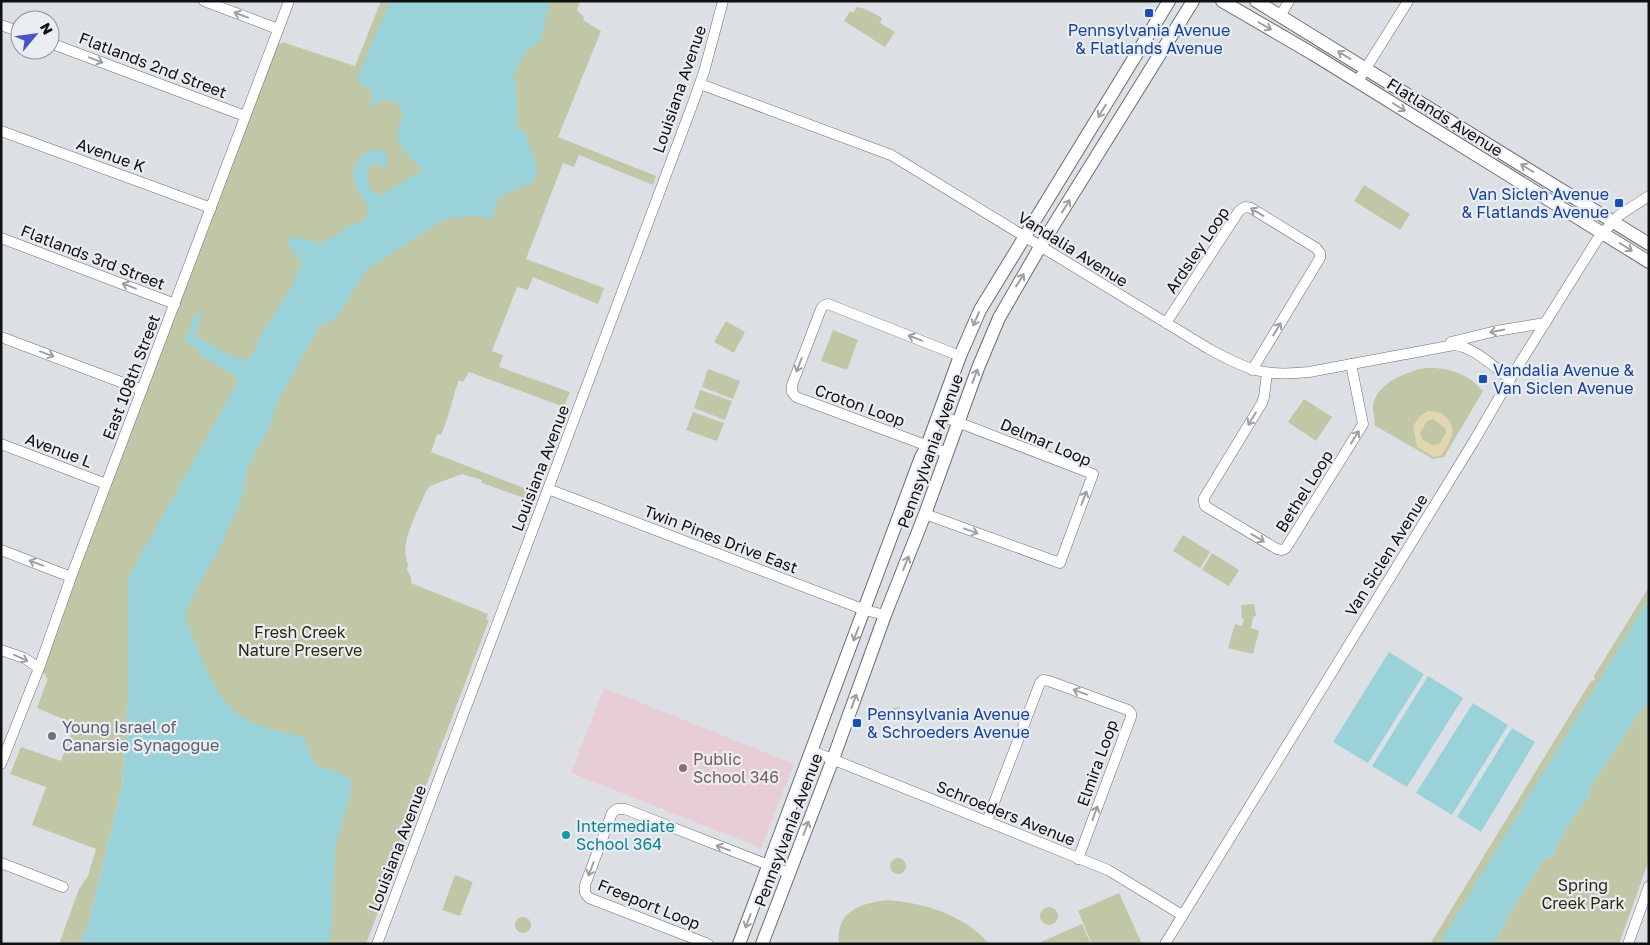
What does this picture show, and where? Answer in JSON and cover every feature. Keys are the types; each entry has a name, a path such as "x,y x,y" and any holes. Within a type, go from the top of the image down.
{"main road":[{"name":"Pennsylvania Avenue","path":"739,944 921,457 980,310 1169,1"},
{"name":"Pennsylvania Avenue","path":"762,944 958,422 999,318 1040,247 1193,1"},
{"name":"Flatlands Avenue","path":"1222,1 1358,82 1649,262"},
{"name":"Flatlands Avenue","path":"1256,1 1649,244"}],"street":[{"path":"204,1 278,29"},
{"name":"East 108th Street","path":"2,760 39,668 71,577 289,1"},
{"name":"Louisiana Avenue","path":"377,944 700,84 723,1"},
{"path":"1280,16 1290,1"},
{"path":"1358,82 1408,1"},
{"name":"Flatlands 2nd Street","path":"60,47 244,116"},
{"name":"Vandalia Avenue","path":"700,84 891,155 1209,349 1252,370 1266,374 1309,372 1441,346 1477,335 1545,323"},
{"name":"Avenue K","path":"1,131 211,208"},
{"name":"Van Siclen Avenue","path":"1164,944 1510,379 1603,233 1618,216 1649,196"},
{"name":"Ardsley Loop","path":"1166,323 1239,211 1245,207 1251,208 1316,248 1320,253 1320,258 1252,370"},
{"name":"Flatlands 3rd Street","path":"1,238 175,304"},
{"name":"Croton Loop","path":"947,453 796,397 792,392 792,385 820,309 828,304 960,356"},
{"path":"1,337 142,390"},
{"name":"Vandalia Avenue","path":"1441,346 1454,345 1465,348 1510,379"},
{"name":"Bethel Loop","path":"1266,374 1262,403 1204,498 1204,502 1206,506 1277,549 1282,550 1286,548 1363,424 1351,364"},
{"name":"Delmar Loop","path":"925,514 1060,563 1093,474 939,414"},
{"name":"Avenue L","path":"1,444 106,484"},
{"name":"Twin Pines Drive East","path":"548,489 885,616"},
{"path":"1,550 71,577"},
{"path":"1,650 24,658 39,668"},
{"name":"Elmira Loop","path":"987,822 1040,683 1043,680 1128,710 1131,713 1131,717 1078,859"},
{"name":"Schroeders Avenue","path":"812,751 1108,870 1182,915"},
{"name":"Freeport Loop","path":"708,944 589,898 584,893 585,885 612,813 617,809 625,809 789,873"},
{"path":"1,863 63,887"},
{"path":"1628,944 1649,886"}],"shaded area":[{"name":"Public School 346","path":"604,688 794,764 761,848 571,773"}],"green space":[{"path":"381,1 404,1 401,102 426,169 367,224 313,268 128,704 122,786 88,925 79,944 59,944 79,889 88,876 96,849 32,825 46,787 10,774 21,747 61,761 75,724 37,708 48,678 43,673 44,670 39,668 273,41 281,44 282,42 355,66"},
{"name":"Fresh Creek Nature Preserve","path":"537,1 580,1 577,10 584,17 583,20 601,31 558,137 656,176 653,185 579,155 574,167 563,163 526,259 604,288 598,304 533,277 528,290 517,287 492,351 503,355 499,367 570,392 564,407 469,372 463,382 459,380 444,428 441,435 437,434 431,452 529,490 532,483 535,484 520,527 515,517 517,515 521,517 526,503 520,501 521,497 482,483 482,480 462,474 430,486 426,491 410,528 405,548 407,569 411,577 411,583 488,614 486,619 489,620 366,944 318,944 245,730 210,689 183,615 242,465 318,319 363,265 511,119 509,75"},
{"path":"857,7 882,18 880,23 895,32 885,47 844,21 850,11 853,13"},
{"path":"1364,185 1410,214 1400,230 1354,201"},
{"path":"726,321 745,332 734,353 714,342"},
{"path":"833,330 858,340 847,370 821,361"},
{"path":"1425,368 1457,372 1471,380 1483,391 1444,457 1433,459 1374,425 1373,405 1380,391 1393,380 1409,372"},
{"path":"708,369 740,381 733,399 702,387"},
{"path":"700,390 732,401 725,420 694,408"},
{"path":"1304,399 1332,417 1316,441 1288,422"},
{"path":"693,412 724,423 717,441 686,430"},
{"path":"1183,535 1210,552 1200,568 1173,551"},
{"path":"1212,553 1239,570 1229,586 1202,570"},
{"path":"1649,587 1649,599 1440,944 1430,944 1591,681 1595,680 1594,676"},
{"path":"1254,604 1256,616 1253,617 1251,628 1259,631 1253,654 1228,648 1235,624 1242,626 1244,619 1242,619 1241,605"},
{"name":"Spring Creek Park","path":"1649,702 1649,860 1619,944 1494,944 1513,908 1545,858 1553,856 1555,847 1562,840 1564,831 1589,796 1588,791 1637,716"},
{"path":"898,707 904,710 908,718 906,721 901,722 889,712 891,709"},
{"path":"898,858 904,860 906,866 904,872 898,874 892,872 890,866 892,860"},
{"path":"455,875 473,882 460,916 442,910"},
{"path":"1119,893 1142,944 1092,944 1078,911"},
{"path":"888,900 916,904 943,912 968,925 989,944 839,944 841,923 852,910 869,903"},
{"path":"1049,907 1055,910 1058,916 1055,922 1049,925 1043,922 1040,916 1043,910"},
{"path":"523,917 531,925 523,933 515,925"},
{"path":"1082,924 1091,944 1042,944 1041,942"}],"sand":[{"path":"1428,411 1436,412 1443,414 1451,423 1452,436 1442,455 1434,457 1417,447 1413,426 1420,416","holes":["1433,419 1445,428 1446,433 1439,444 1432,445 1422,439 1420,433 1427,421"]}],"water":[{"path":"390,1 550,1 540,41 525,52 513,76 516,87 517,126 527,135 536,166 536,176 530,183 509,192 497,200 492,218 470,216 445,219 366,270 341,311 329,324 321,324 276,404 273,420 247,469 244,492 237,510 185,615 208,673 225,701 235,711 246,719 260,725 304,738 311,758 320,768 337,771 351,780 351,792 335,847 331,931 328,944 79,944 88,925 122,786 128,703 128,578 237,383 236,377 200,355 196,347 184,342 194,316 206,312 198,320 198,330 193,336 234,357 249,359 259,338 293,285 300,267 301,261 289,246 288,240 296,237 322,242 351,225 365,221 368,208 354,180 355,167 361,157 372,150 378,149 386,154 389,159 385,167 381,167 376,163 372,165 366,174 371,191 382,196 386,191 393,189 421,172 417,164 403,149 399,140 398,126 403,117 399,104 385,99 370,107 373,92 358,82 359,74"},
{"path":"1649,599 1649,702 1637,716 1588,791 1589,796 1564,831 1562,840 1555,847 1553,856 1545,858 1513,908 1494,944 1439,944"},
{"path":"1389,652 1424,674 1368,763 1333,742"},
{"path":"1428,676 1463,698 1407,787 1372,766"},
{"path":"1473,703 1508,725 1452,815 1416,793"},
{"path":"1512,728 1535,742 1481,832 1457,817"}],"place":[{"name":"Pennsylvania Avenue & Flatlands Avenue","path":"1149,13"},
{"name":"Van Siclen Avenue & Flatlands Avenue","path":"1619,203"},
{"name":"Vandalia Avenue & Van Siclen Avenue","path":"1483,379"},
{"name":"Pennsylvania Avenue & Schroeders Avenue","path":"857,723"},
{"name":"Young Israel of Canarsie Synagogue","path":"52,736"},
{"name":"Public School 346","path":"683,768"},
{"name":"Intermediate School 364","path":"566,835"}]}
